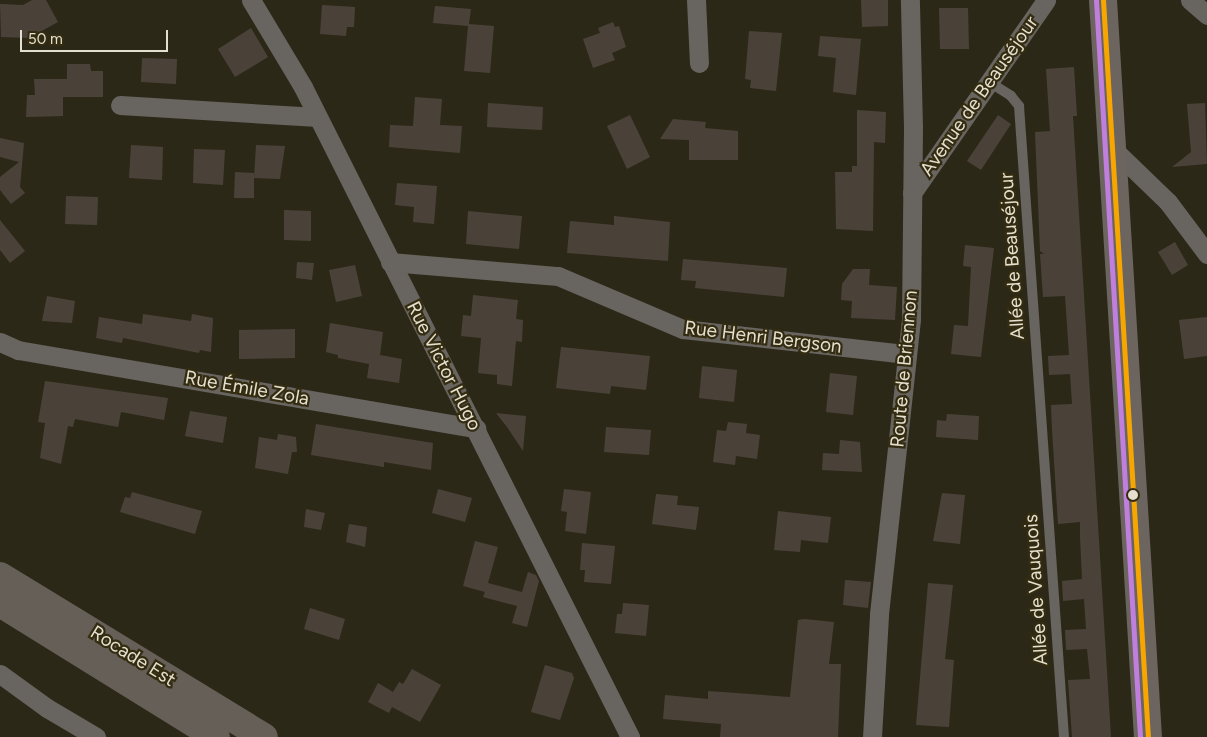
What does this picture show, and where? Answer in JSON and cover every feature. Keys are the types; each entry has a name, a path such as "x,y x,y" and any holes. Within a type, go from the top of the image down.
{"highway":[{"name":"Rocade Est","path":"0,576 264,737"},
{"name":"Rocade Est","path":"0,603 216,737"}],"main road":[{"path":"1103,0 1110,146 1148,737"}],"street":[{"name":"Rue Victor Hugo","path":"251,0 318,117 630,737"},
{"path":"696,0 699,63"},
{"name":"Route de Briennon","path":"872,737 879,614 911,319 910,0"},
{"name":"Avenue de Beauséjour","path":"912,193 1046,0"},
{"path":"1190,0 1207,15"},
{"path":"120,105 318,117"},
{"path":"1110,146 1168,202 1207,254"},
{"name":"Rue Henri Bergson","path":"390,262 558,276 683,329 907,354"},
{"name":"Rue Émile Zola","path":"0,342 18,350 476,428"},
{"path":"0,674 47,708 96,737"}],"lane":[{"name":"Allée de Beauséjour","path":"989,82 1012,96 1018,106 1043,441"},
{"name":"Allée de Vauquois","path":"1043,441 1064,737"}],"building":[{"path":"32,0 46,0 58,22 29,38 1,37 0,4 23,5"},
{"path":"861,0 888,0 888,26 862,27"},
{"path":"322,5 355,7 354,27 347,27 346,36 320,34"},
{"path":"435,6 471,9 469,24 494,26 490,73 464,71 468,26 433,23"},
{"path":"939,8 968,8 969,49 940,49"},
{"path":"613,22 615,27 619,26 626,47 612,53 615,60 593,68 583,39 600,33 598,28"},
{"path":"251,28 268,57 235,77 218,49"},
{"path":"749,31 782,33 776,91 750,88 751,80 745,79"},
{"path":"820,36 861,39 856,95 833,92 836,58 818,56"},
{"path":"142,58 177,59 176,84 141,82"},
{"path":"67,64 90,64 91,71 103,71 103,97 63,97 63,116 26,117 27,95 35,95 34,79 67,79"},
{"path":"1074,67 1077,116 1073,116 1111,737 1072,737 1068,680 1090,679 1087,649 1066,650 1065,630 1086,629 1084,599 1063,601 1062,581 1082,579 1080,522 1058,524 1051,405 1072,404 1070,374 1049,375 1048,356 1069,355 1065,296 1043,297 1040,254 1044,254 1040,251 1035,132 1050,131 1046,69"},
{"path":"415,97 442,99 440,125 462,126 460,153 389,147 390,125 413,126"},
{"path":"488,103 543,107 542,130 487,127"},
{"path":"1205,103 1207,164 1172,167 1191,152 1187,104"},
{"path":"857,110 886,112 885,143 874,142 873,231 836,229 835,172 852,172 852,166 857,166"},
{"path":"630,115 650,157 627,169 607,126"},
{"path":"998,115 1011,124 981,170 967,161"},
{"path":"673,119 706,122 705,128 738,131 738,160 689,160 689,140 660,139"},
{"path":"0,138 24,143 20,187 25,193 11,204 0,190 0,177 19,162 0,157"},
{"path":"131,145 163,147 162,180 129,178"},
{"path":"256,145 285,146 280,179 254,178"},
{"path":"194,149 225,150 223,185 193,183"},
{"path":"235,172 254,173 254,198 234,198"},
{"path":"397,183 437,186 434,224 413,222 414,207 395,205"},
{"path":"66,196 98,197 97,225 65,224"},
{"path":"284,210 311,211 311,241 284,240"},
{"path":"468,211 522,216 519,249 466,244"},
{"path":"614,216 670,222 668,261 567,253 570,221 614,225"},
{"path":"0,220 25,251 10,263 0,250"},
{"path":"1175,242 1188,265 1172,275 1158,252"},
{"path":"965,245 994,248 981,357 951,354 954,325 968,326 971,267 963,266"},
{"path":"683,259 787,268 784,297 695,288 696,281 681,280"},
{"path":"297,262 314,263 312,280 296,278"},
{"path":"355,265 362,296 336,302 329,270"},
{"path":"853,269 870,269 869,285 897,287 895,320 851,318 852,301 841,300 842,284"},
{"path":"473,295 518,300 516,319 523,320 522,342 516,341 512,386 497,384 497,375 478,373 481,338 461,336 463,315 471,316"},
{"path":"47,296 75,301 72,323 42,321"},
{"path":"143,314 191,321 192,314 213,318 211,352 200,350 199,353 123,338 122,343 96,338 99,317 142,324"},
{"path":"1207,317 1207,356 1184,359 1179,320"},
{"path":"330,323 383,332 380,355 402,359 399,383 367,378 369,364 338,358 338,355 326,352"},
{"path":"295,329 295,358 239,359 239,330"},
{"path":"561,347 650,356 646,390 611,386 610,394 556,388"},
{"path":"702,366 737,370 734,402 699,398"},
{"path":"830,373 857,376 853,415 826,412"},
{"path":"45,381 168,398 164,420 121,412 118,427 75,419 73,427 68,426 61,464 40,458 45,423 38,422"},
{"path":"190,411 227,417 223,443 185,436"},
{"path":"496,413 526,416 523,451 507,427"},
{"path":"947,414 979,416 978,440 936,437 937,420 946,421"},
{"path":"728,422 747,424 746,433 760,435 757,459 736,456 735,465 713,462 717,430 726,431"},
{"path":"316,424 433,443 431,470 384,462 384,467 311,455"},
{"path":"606,427 651,430 649,455 604,452"},
{"path":"278,434 296,437 297,452 292,452 288,474 255,468 259,437 277,440"},
{"path":"840,440 860,442 862,472 822,470 823,453 839,454"},
{"path":"438,489 472,498 465,522 432,513"},
{"path":"564,489 591,492 586,534 565,531 567,512 561,511"},
{"path":"132,492 202,511 195,534 120,512 125,497 130,498"},
{"path":"942,493 965,495 960,544 933,541"},
{"path":"656,494 678,496 677,505 699,507 696,530 652,524"},
{"path":"306,509 325,513 321,530 304,527"},
{"path":"778,511 831,517 828,543 801,540 800,552 774,550"},
{"path":"349,524 367,527 365,547 346,542"},
{"path":"475,541 498,547 488,583 522,592 528,572 536,575 539,581 527,627 512,623 517,606 483,597 485,592 463,586"},
{"path":"582,543 615,546 611,584 584,582 585,570 580,570"},
{"path":"845,580 871,582 868,608 843,605"},
{"path":"928,583 953,585 945,659 954,660 949,727 916,725"},
{"path":"623,603 649,605 646,636 615,633 617,614 622,614"},
{"path":"310,608 345,619 339,640 304,629"},
{"path":"798,620 834,622 829,664 841,664 838,737 720,737 721,724 663,719 665,695 708,699 708,691 790,697"},
{"path":"545,665 572,673 574,678 560,720 531,712"},
{"path":"412,669 441,685 420,722 392,707 389,713 368,702 378,683 393,692 399,682 403,684"}],"transit line":[{"path":"1096,0 1140,737"},
{"path":"1103,0 1148,737"}]}
